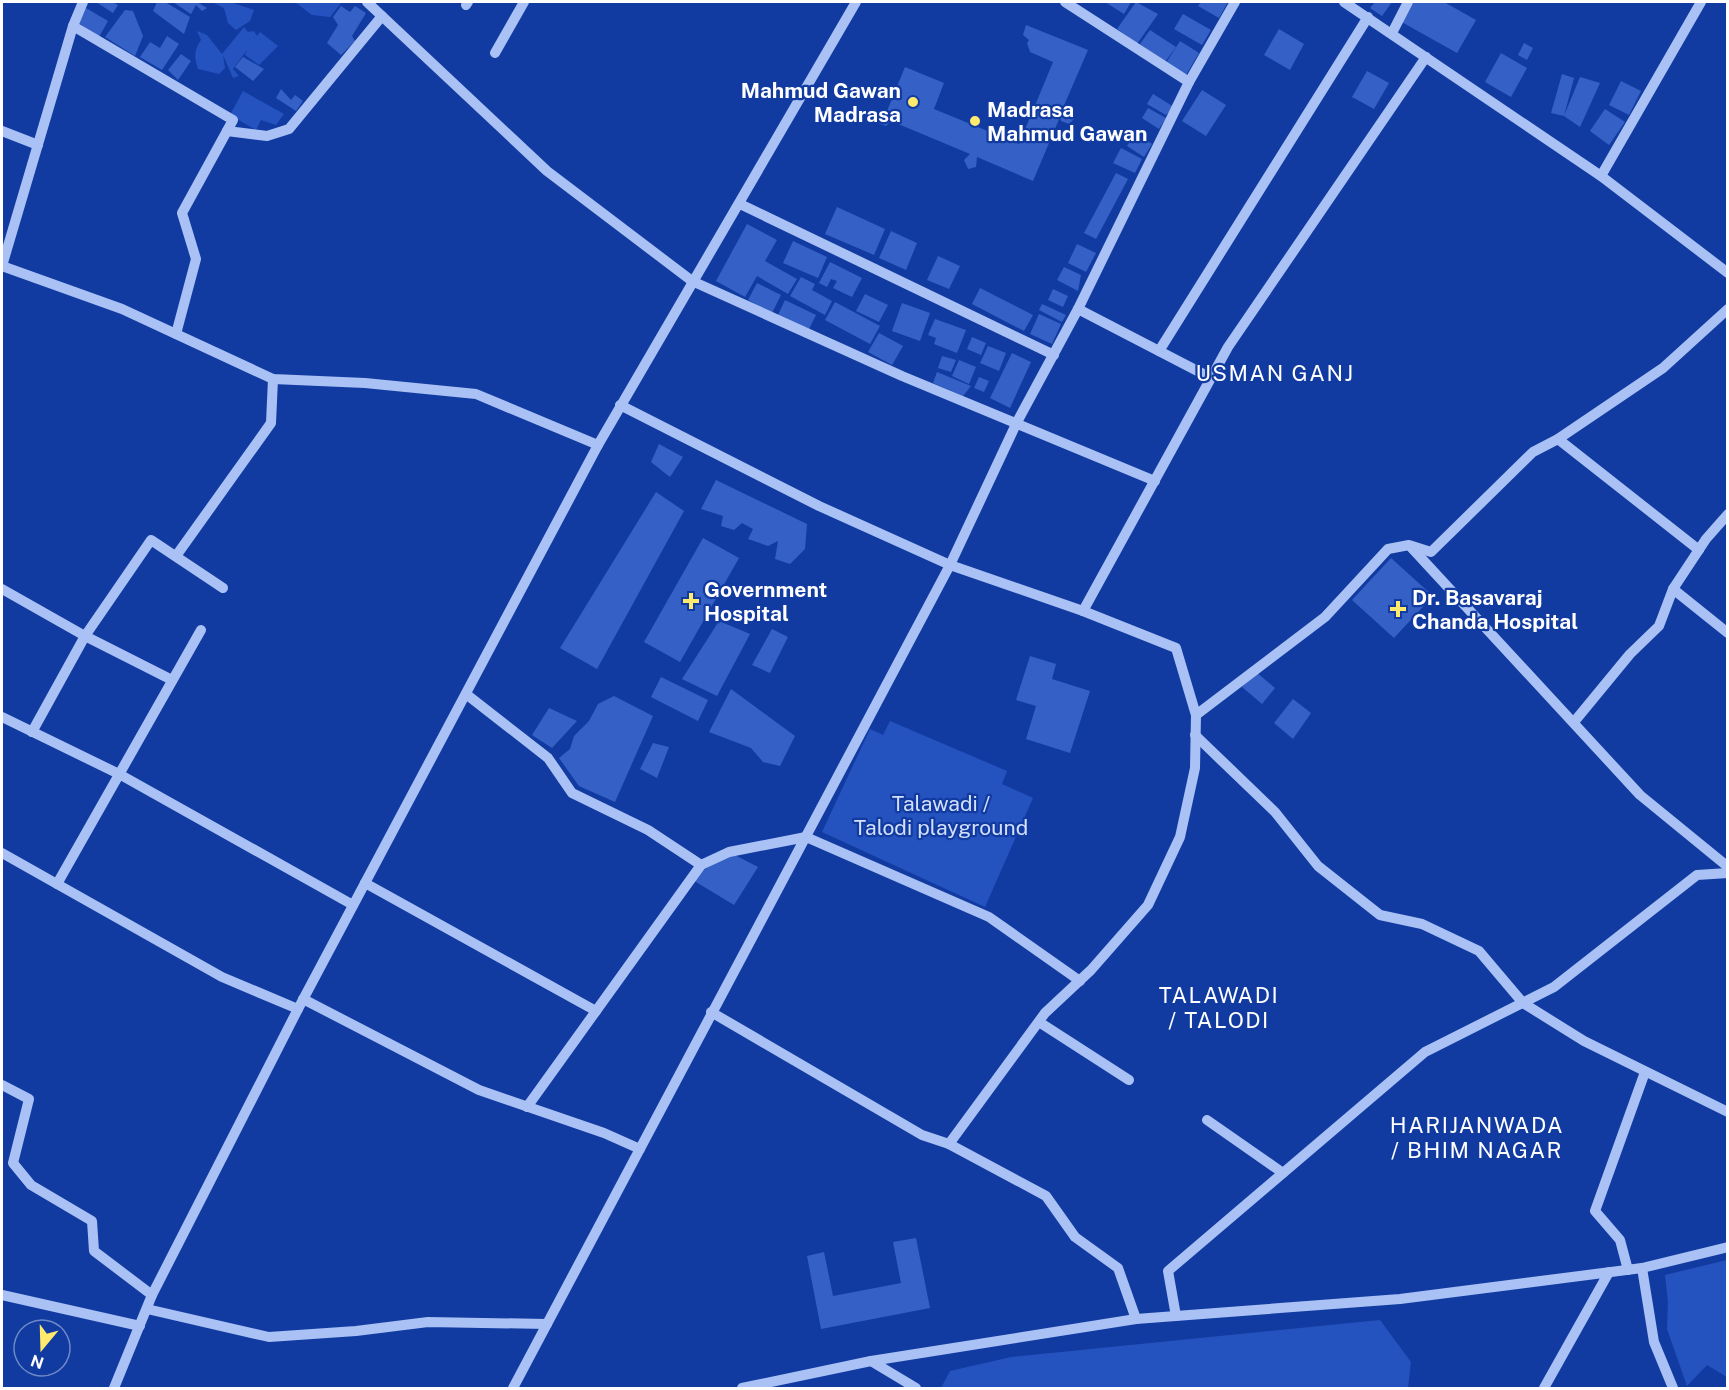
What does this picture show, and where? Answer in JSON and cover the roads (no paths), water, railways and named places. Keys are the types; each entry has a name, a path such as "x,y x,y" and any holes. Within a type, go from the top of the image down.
{"street":[{"path":"82,2 2,266 122,309 273,379 365,383 476,394 598,445"},
{"path":"368,2 547,171 692,281 902,376 1155,481"},
{"path":"495,53 524,2"},
{"path":"114,1389 152,1295 300,1004 598,445 856,2"},
{"path":"1065,2 1189,82"},
{"path":"513,1389 711,1012 950,566 1017,422 1078,309 1189,82 1234,2"},
{"path":"1344,2 1601,176 1728,273"},
{"path":"1392,33 1408,2"},
{"path":"1601,176 1701,2"},
{"path":"227,131 267,136 289,129 382,16"},
{"path":"1158,351 1368,17"},
{"path":"73,26 233,120 182,213 196,259 176,334"},
{"path":"1083,611 1228,347 1426,57"},
{"path":"2,130 38,145"},
{"path":"740,204 1054,355"},
{"path":"1078,309 1211,378"},
{"path":"1196,716 1325,617 1388,549 1409,545 1431,552 1533,452 1558,439 1663,368 1728,309"},
{"path":"176,556 271,423 273,379"},
{"path":"620,405 819,506 950,566 1083,611 1176,648 1196,716 1195,768 1180,837 1148,905 1080,981 1039,1022 949,1144"},
{"path":"1558,439 1699,550"},
{"path":"1574,722 1630,654 1659,626 1673,589 1699,550 1728,514"},
{"path":"32,732 85,636 151,540 223,588"},
{"path":"1409,545 1640,795 1728,867"},
{"path":"2,589 85,636 172,680"},
{"path":"1673,589 1728,633"},
{"path":"57,884 201,630"},
{"path":"465,694 548,758 572,793 648,830 701,865"},
{"path":"2,717 119,774 353,905"},
{"path":"1195,735 1275,812 1318,866 1380,915 1422,924 1479,951 1523,1003 1584,1041 1728,1112"},
{"path":"527,1107 701,865 729,852 806,837 989,917 1080,981"},
{"path":"2,853 222,977 300,1004 479,1090 640,1149"},
{"path":"1176,1316 1168,1271 1425,1052 1554,987 1697,875 1728,873"},
{"path":"365,883 596,1011"},
{"path":"711,1012 922,1135 949,1144 1046,1196 1076,1237 1118,1268 1136,1319"},
{"path":"1039,1022 1129,1080"},
{"path":"1628,1270 1620,1240 1595,1211 1645,1072"},
{"path":"2,1085 29,1099 13,1163 31,1185 92,1221 94,1251 152,1295"},
{"path":"1207,1120 1283,1173"},
{"path":"742,1389 871,1361 1136,1319 1400,1299 1642,1268 1728,1247"},
{"path":"1642,1268 1654,1342 1673,1389"},
{"path":"1544,1389 1610,1272"},
{"path":"2,1295 140,1326"},
{"path":"147,1309 269,1337 356,1331 428,1322 547,1324"},
{"path":"871,1361 916,1389"}],"place":[{"name":"Mahmud Gawan Madrasa","path":"913,102"},
{"name":"Madrasa Mahmud Gawan","path":"975,121"},
{"name":"Government Hospital","path":"691,601"},
{"name":"Dr. Basavaraj Chanda Hospital","path":"1398,609"}],"district":[{"name":"USMAN GANJ","path":"1275,373"},
{"name":"TALAWADI / TALODI","path":"1219,1008"},
{"name":"HARIJANWADA / BHIM NAGAR","path":"1477,1138"}],"park label":[{"name":"Talawadi / Talodi playground","path":"941,815"}]}
